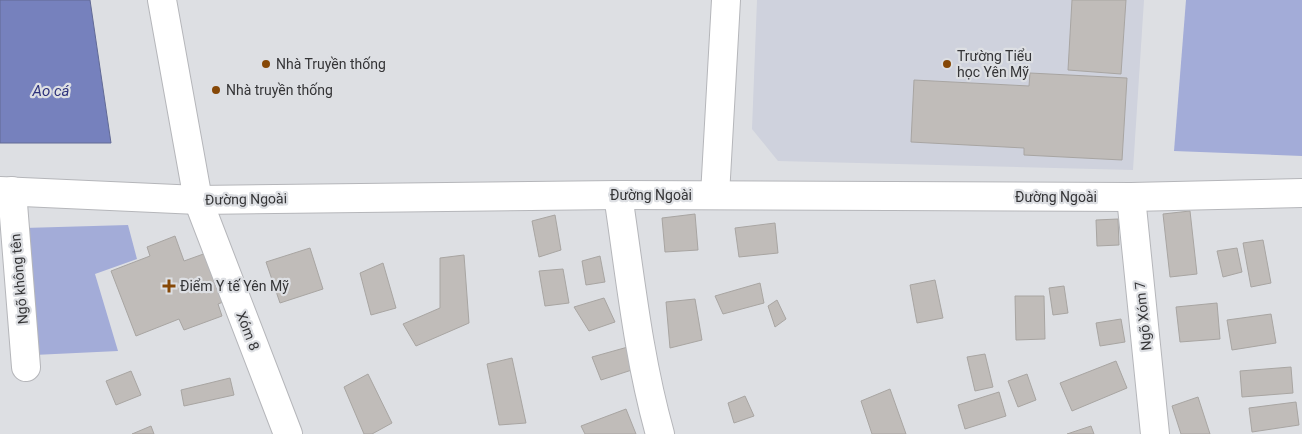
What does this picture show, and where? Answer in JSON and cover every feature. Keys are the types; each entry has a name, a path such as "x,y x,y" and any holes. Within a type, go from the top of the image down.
{"street":[{"name":"Xóm 8","path":"162,0 198,200 288,434"},
{"path":"715,195 726,0"},
{"name":"Đường Ngoài","path":"6,191 198,200 618,195 1131,197 1302,193"},
{"name":"Ngõ không tên","path":"6,191 26,367"},
{"path":"618,195 652,406 660,434"},
{"name":"Ngõ Xóm 7","path":"1131,197 1155,434"}],"shaded area":[{"name":"Trường Tiểu học Yên Mỹ","path":"757,0 1144,0 1133,170 778,161 752,129"},
{"path":"1186,0 1302,0 1302,156 1174,151"},
{"path":"128,225 137,259 95,274 118,351 34,355 24,228"}],"water":[{"name":"Ao cá","path":"0,0 90,0 111,143 0,143"}],"building":[{"path":"1072,0 1126,0 1121,74 1068,70"},
{"path":"1030,73 1127,78 1122,160 1024,155 1024,148 911,142 914,80 1029,86"},
{"path":"1190,211 1197,274 1170,277 1163,214"},
{"path":"695,214 698,250 665,252 662,218"},
{"path":"555,215 561,250 539,257 532,221"},
{"path":"1118,219 1119,245 1097,246 1096,220"},
{"path":"775,223 778,253 739,257 735,228"},
{"name":"Điểm Y tế Yên Mỹ","path":"175,236 184,261 209,252 228,300 218,304 222,316 184,330 179,319 136,336 111,271 150,256 147,247"},
{"path":"1263,240 1271,283 1251,287 1243,243"},
{"path":"310,248 323,289 280,303 266,262"},
{"path":"1237,248 1242,272 1223,277 1217,251"},
{"path":"464,255 469,323 416,346 403,324 440,308 440,258"},
{"path":"600,256 605,282 586,285 582,261"},
{"path":"383,263 396,308 371,315 360,273"},
{"path":"563,269 569,303 545,306 539,271"},
{"path":"935,280 943,318 917,323 910,285"},
{"path":"760,283 764,303 723,314 715,296"},
{"path":"1064,286 1068,313 1053,315 1049,288"},
{"path":"1015,296 1044,296 1045,339 1016,340"},
{"path":"604,298 615,322 589,331 574,307"},
{"path":"695,299 702,340 670,348 666,302"},
{"path":"777,300 786,319 775,327 768,306"},
{"path":"1217,303 1220,339 1180,342 1176,307"},
{"path":"1271,314 1276,343 1232,350 1227,320"},
{"path":"1121,319 1125,342 1100,346 1096,323"},
{"path":"635,345 638,368 601,380 592,357"},
{"path":"985,354 993,387 975,391 967,357"},
{"path":"512,358 526,423 499,425 487,364"},
{"path":"1116,361 1127,388 1072,411 1060,383"},
{"path":"1291,367 1293,393 1242,397 1240,371"},
{"path":"131,371 141,395 116,405 106,381"},
{"path":"368,374 392,423 372,434 364,434 344,387"},
{"path":"1027,374 1036,400 1018,407 1008,381"},
{"path":"230,378 234,395 184,406 181,390"},
{"path":"890,389 906,434 872,434 861,401"},
{"path":"999,392 1006,416 965,429 958,405"},
{"path":"745,396 754,416 734,423 728,403"},
{"path":"1198,397 1210,434 1181,434 1172,406"},
{"path":"1296,402 1299,425 1252,432 1249,408"},
{"path":"626,409 636,434 585,434 581,426"},
{"path":"151,426 154,434 132,434"},
{"path":"1091,426 1094,434 1067,434"}],"place":[{"name":"Nhà Truyền thống","path":"266,64"},
{"name":"Trường Tiểu học Yên Mỹ","path":"947,64"},
{"name":"Nhà truyền thống","path":"216,90"},
{"name":"Điểm Y tế Yên Mỹ","path":"169,286"}]}
